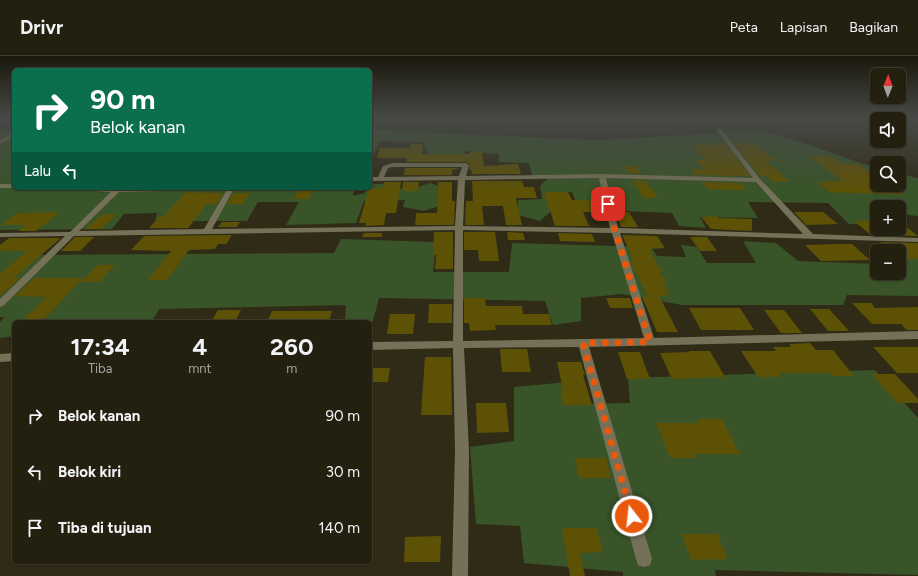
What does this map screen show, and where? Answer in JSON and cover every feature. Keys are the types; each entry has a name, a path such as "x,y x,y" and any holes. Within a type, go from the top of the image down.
{"street":[{"path":"730,143 758,180 810,236"},
{"path":"380,179 385,168 392,165 466,165 462,178 459,228 458,345 462,451 460,576"},
{"path":"372,179 602,176 758,180"},
{"path":"602,176 615,231 650,342"},
{"path":"0,186 12,186"},
{"path":"0,304 117,190"},
{"path":"206,232 230,190"},
{"path":"0,241 4,235 459,228 918,240"},
{"path":"372,346 650,342 918,335"},
{"path":"583,343 644,559"},
{"path":"0,358 12,357"}],"green space":[{"path":"0,143 12,143 12,190 354,190 353,196 365,193 366,190 372,190 372,184 389,184 386,189 415,188 430,183 443,188 445,204 424,211 403,207 405,200 364,201 356,223 286,225 299,202 258,202 247,221 155,221 157,213 124,214 112,229 0,230"},
{"path":"372,143 379,143 372,157"},
{"path":"423,143 805,143 870,166 870,192 906,192 906,175 918,178 918,216 906,215 906,200 870,200 870,225 849,224 828,203 748,202 758,218 700,217 706,228 679,226 672,213 622,211 618,201 575,200 572,192 556,192 558,205 540,221 518,215 518,200 542,199 540,186 551,175 532,175 529,163 499,162 499,154 466,151 460,158 428,155"},
{"path":"341,239 436,242 433,272 509,272 512,243 651,247 657,256 686,257 681,245 697,247 707,263 756,263 743,241 776,243 798,261 870,264 870,280 906,280 906,264 908,264 906,259 906,250 918,251 918,296 847,295 843,305 682,305 622,294 581,298 581,321 553,325 545,301 379,298 372,321 372,320 345,320 346,305 159,309 153,320 12,320 12,336 0,338 0,322 5,317 0,317 0,248 42,247 35,255 334,253"},
{"path":"875,370 918,418 918,575 715,570 716,576 623,576 623,572 524,563 520,526 476,524 470,447 514,441 514,387 568,382 573,404 630,403 628,378"}],"building":[{"path":"711,143 725,143 750,176 695,175 691,170 704,169 695,160 706,160 692,145 714,145"},
{"path":"733,143 754,143 777,161 766,161 790,182 773,182 767,176 760,176"},
{"path":"411,144 423,144 422,154 470,154 470,152 482,152 484,166 518,164 521,174 472,174 471,169 469,169 470,164 466,162 407,162 407,158 377,158 380,148 410,148"},
{"path":"809,156 831,156 843,164 859,164 870,172 870,192 900,192 904,195 830,192 817,182 843,181"},
{"path":"623,166 636,166 641,174 628,173"},
{"path":"405,168 460,168 452,170 452,175 404,175"},
{"path":"632,180 645,181 658,198 644,198"},
{"path":"472,181 522,181 524,187 534,187 537,198 516,198 522,225 506,225 503,206 482,206 484,225 465,225 466,201 473,201"},
{"path":"384,182 401,182 396,213 386,213 384,225 366,226 366,223 359,223 368,190 372,190 372,188 383,188"},
{"path":"403,182 419,182 418,191 402,191"},
{"path":"438,182 452,182 452,201 455,201 454,225 415,225 416,213 437,213"},
{"path":"701,182 740,183 747,190 708,189"},
{"path":"298,190 313,190 309,199 294,199"},
{"path":"186,192 223,193 217,204 207,204 188,228 149,228 159,217 163,217"},
{"path":"544,192 568,192 572,200 602,200 605,212 583,212 589,226 555,226"},
{"path":"233,193 250,193 243,204 227,204"},
{"path":"60,212 36,231 18,231 26,225 1,225 18,213"},
{"path":"616,212 629,212 638,227 621,227"},
{"path":"794,212 823,212 838,224 806,225"},
{"path":"117,214 101,229 85,229 101,215"},
{"path":"717,216 718,218 752,219 752,231 711,229 701,217"},
{"path":"854,221 870,222 870,234"},
{"path":"222,222 240,222 237,227 218,227"},
{"path":"906,227 918,236 906,236"},
{"path":"434,232 453,232 453,269 435,269 436,255 433,255"},
{"path":"464,232 495,232 499,261 479,261 478,250 464,250"},
{"path":"507,232 523,233 525,240 508,240"},
{"path":"364,233 382,233 382,237 362,237"},
{"path":"558,233 592,234 595,242 560,241"},
{"path":"232,235 226,244 218,244 215,249 189,250 167,280 148,280 171,251 131,250 144,236"},
{"path":"622,235 657,236 665,248 649,249 667,284 663,284 669,295 659,296 678,332 657,332 642,297 648,297 632,265 631,261 634,261"},
{"path":"75,237 94,237 80,251 61,251"},
{"path":"690,237 707,237 717,251 700,251"},
{"path":"9,238 61,238 14,278 20,278 0,296 0,274 27,251 0,251 0,245"},
{"path":"880,242 918,243 918,259 906,259 906,244 882,244"},
{"path":"852,244 870,260 821,261 805,245"},
{"path":"97,265 115,265 99,282 81,282"},
{"path":"34,278 83,278 43,320 23,320 46,297 15,296"},
{"path":"464,298 485,298 486,306 522,306 523,314 549,314 552,325 495,325 496,330 470,331 469,323 464,323"},
{"path":"606,298 630,298 633,308 610,308"},
{"path":"852,303 871,303 875,308 918,307 918,330 907,330 901,324 872,324"},
{"path":"429,304 452,304 452,323 428,323"},
{"path":"689,308 740,308 754,330 701,330"},
{"path":"810,309 829,309 849,331 828,331"},
{"path":"218,310 241,310 236,320 212,320"},
{"path":"764,310 784,310 802,333 781,333"},
{"path":"272,311 332,311 330,320 268,320"},
{"path":"390,314 415,314 413,334 387,334"},
{"path":"810,343 816,350 833,350 854,376 832,376 829,373 778,373 781,377 758,377 741,351 776,351 773,347 791,347 789,344"},
{"path":"873,347 918,347 918,373 897,373"},
{"path":"500,349 527,349 531,372 502,372"},
{"path":"710,351 725,377 672,379 660,353"},
{"path":"618,352 640,352 650,379 627,379"},
{"path":"425,357 451,357 452,415 421,415"},
{"path":"557,362 581,362 585,375 583,375 592,405 563,405 560,390 563,390"},
{"path":"372,368 390,368 388,382 372,382"},
{"path":"872,374 895,374 918,399 918,403 897,403"},
{"path":"476,403 506,403 509,432 477,433"},
{"path":"697,419 722,419 740,454 695,454 696,458 670,458 656,423 699,423"},
{"path":"575,458 606,458 611,478 579,478"},
{"path":"562,528 597,528 603,552 580,553 585,576 570,576"},
{"path":"682,534 717,534 728,559 691,560"},
{"path":"441,536 440,562 404,562 405,537"}],"route":[{"path":"608,204 650,342 583,343 632,516"}]}
